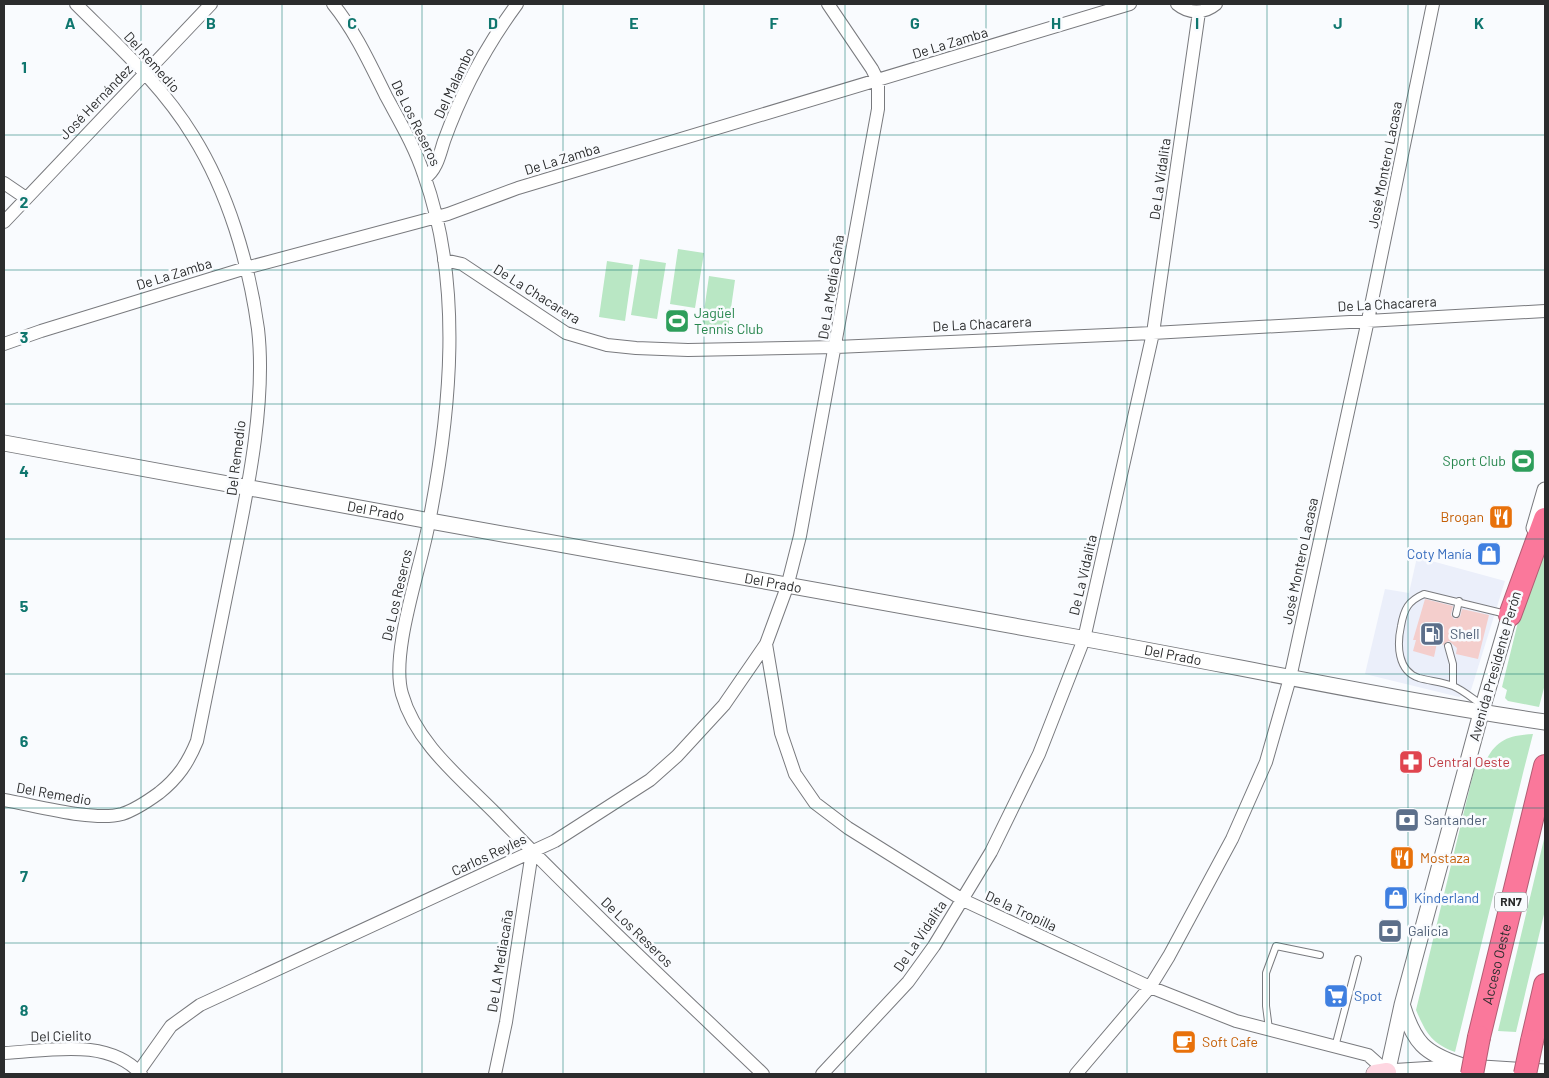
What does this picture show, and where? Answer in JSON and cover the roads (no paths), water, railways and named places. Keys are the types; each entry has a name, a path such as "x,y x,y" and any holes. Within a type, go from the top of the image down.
{"highway":[{"path":"1510,615 1545,518"},
{"name":"Acceso Oeste","path":"1469,1071 1480,1037 1545,766"},
{"path":"1525,1074 1545,985"}],"street":[{"name":"Del Remedio","path":"4,800 95,816 122,814 146,802 172,783 184,769 197,741 248,488 255,437 259,372 258,330 246,268 236,233 210,165 180,116 145,73 76,4"},
{"name":"José Hernández","path":"4,222 211,4"},
{"name":"De Los Reseros","path":"333,4 366,56 416,155 425,178 444,260 450,323 446,415 429,522 398,659 402,694 417,727 430,746 532,852 763,1074"},
{"name":"Del Malambo","path":"425,178 435,167 450,126 479,60 517,4"},
{"path":"828,4 872,69 878,81"},
{"name":"De La Zamba","path":"4,344 41,330 246,268 435,217 518,188 1130,4"},
{"path":"1177,4 1185,9 1199,12 1216,4"},
{"name":"José Montero Lacasa","path":"1076,1074 1150,987 1174,948 1252,798 1266,762 1290,678 1368,320 1433,4"},
{"name":"De La Vidalita","path":"822,1074 908,982 991,852 1039,754 1084,639 1153,333 1199,12"},
{"name":"De La Media Caña","path":"787,587 800,536 836,347 878,109 878,81"},
{"path":"4,183 26,198"},
{"name":"De La Chacarera","path":"444,260 462,264 566,333 607,345 688,350 836,347 1153,333 1545,311"},
{"name":"Del Prado","path":"4,443 787,587 1084,639 1290,678 1482,709 1545,722"},
{"name":"Avenida Presidente Perón","path":"1383,1074 1482,709 1545,490"},
{"name":"Carlos Reyles","path":"139,1073 171,1026 200,1005 555,841 617,803 650,780 677,756 724,705 766,644 787,587"},
{"name":"De la Tropilla","path":"766,644 781,733 795,774 815,802 848,828 962,900 1150,987 1213,1014 1269,1031 1368,1055 1383,1074"},
{"name":"De LA Mediacaña","path":"495,1074 506,1022 532,852"},
{"path":"1402,1005 1411,1030 1420,1045 1440,1058 1469,1071"},
{"name":"Del Cielito","path":"4,1053 95,1050 122,1058 139,1073"},
{"path":"1383,1074 1469,1071 1545,1072"}],"lane":[{"path":"1482,709 1453,686 1417,677 1406,668 1400,655 1398,641 1404,609 1414,599 1424,594 1459,601 1510,615"},
{"path":"1456,614 1459,601"},
{"path":"1448,646 1454,676 1453,686"},
{"path":"1269,1031 1266,1006 1266,973 1276,946 1320,955"},
{"path":"1335,1047 1358,959"}],"place":[{"name":"Jagüel Tennis Club","path":"677,321"},
{"name":"Sport Club","path":"1523,461"},
{"name":"Brogan","path":"1501,517"},
{"name":"Coty Manía","path":"1489,554"},
{"name":"Shell","path":"1432,634"},
{"name":"Central Oeste","path":"1411,762"},
{"name":"Santander","path":"1407,820"},
{"name":"Mostaza","path":"1402,858"},
{"name":"Kinderland","path":"1396,898"},
{"name":"Galicia","path":"1390,931"},
{"name":"Spot","path":"1336,996"},
{"name":"Soft Cafe","path":"1184,1042"}]}
